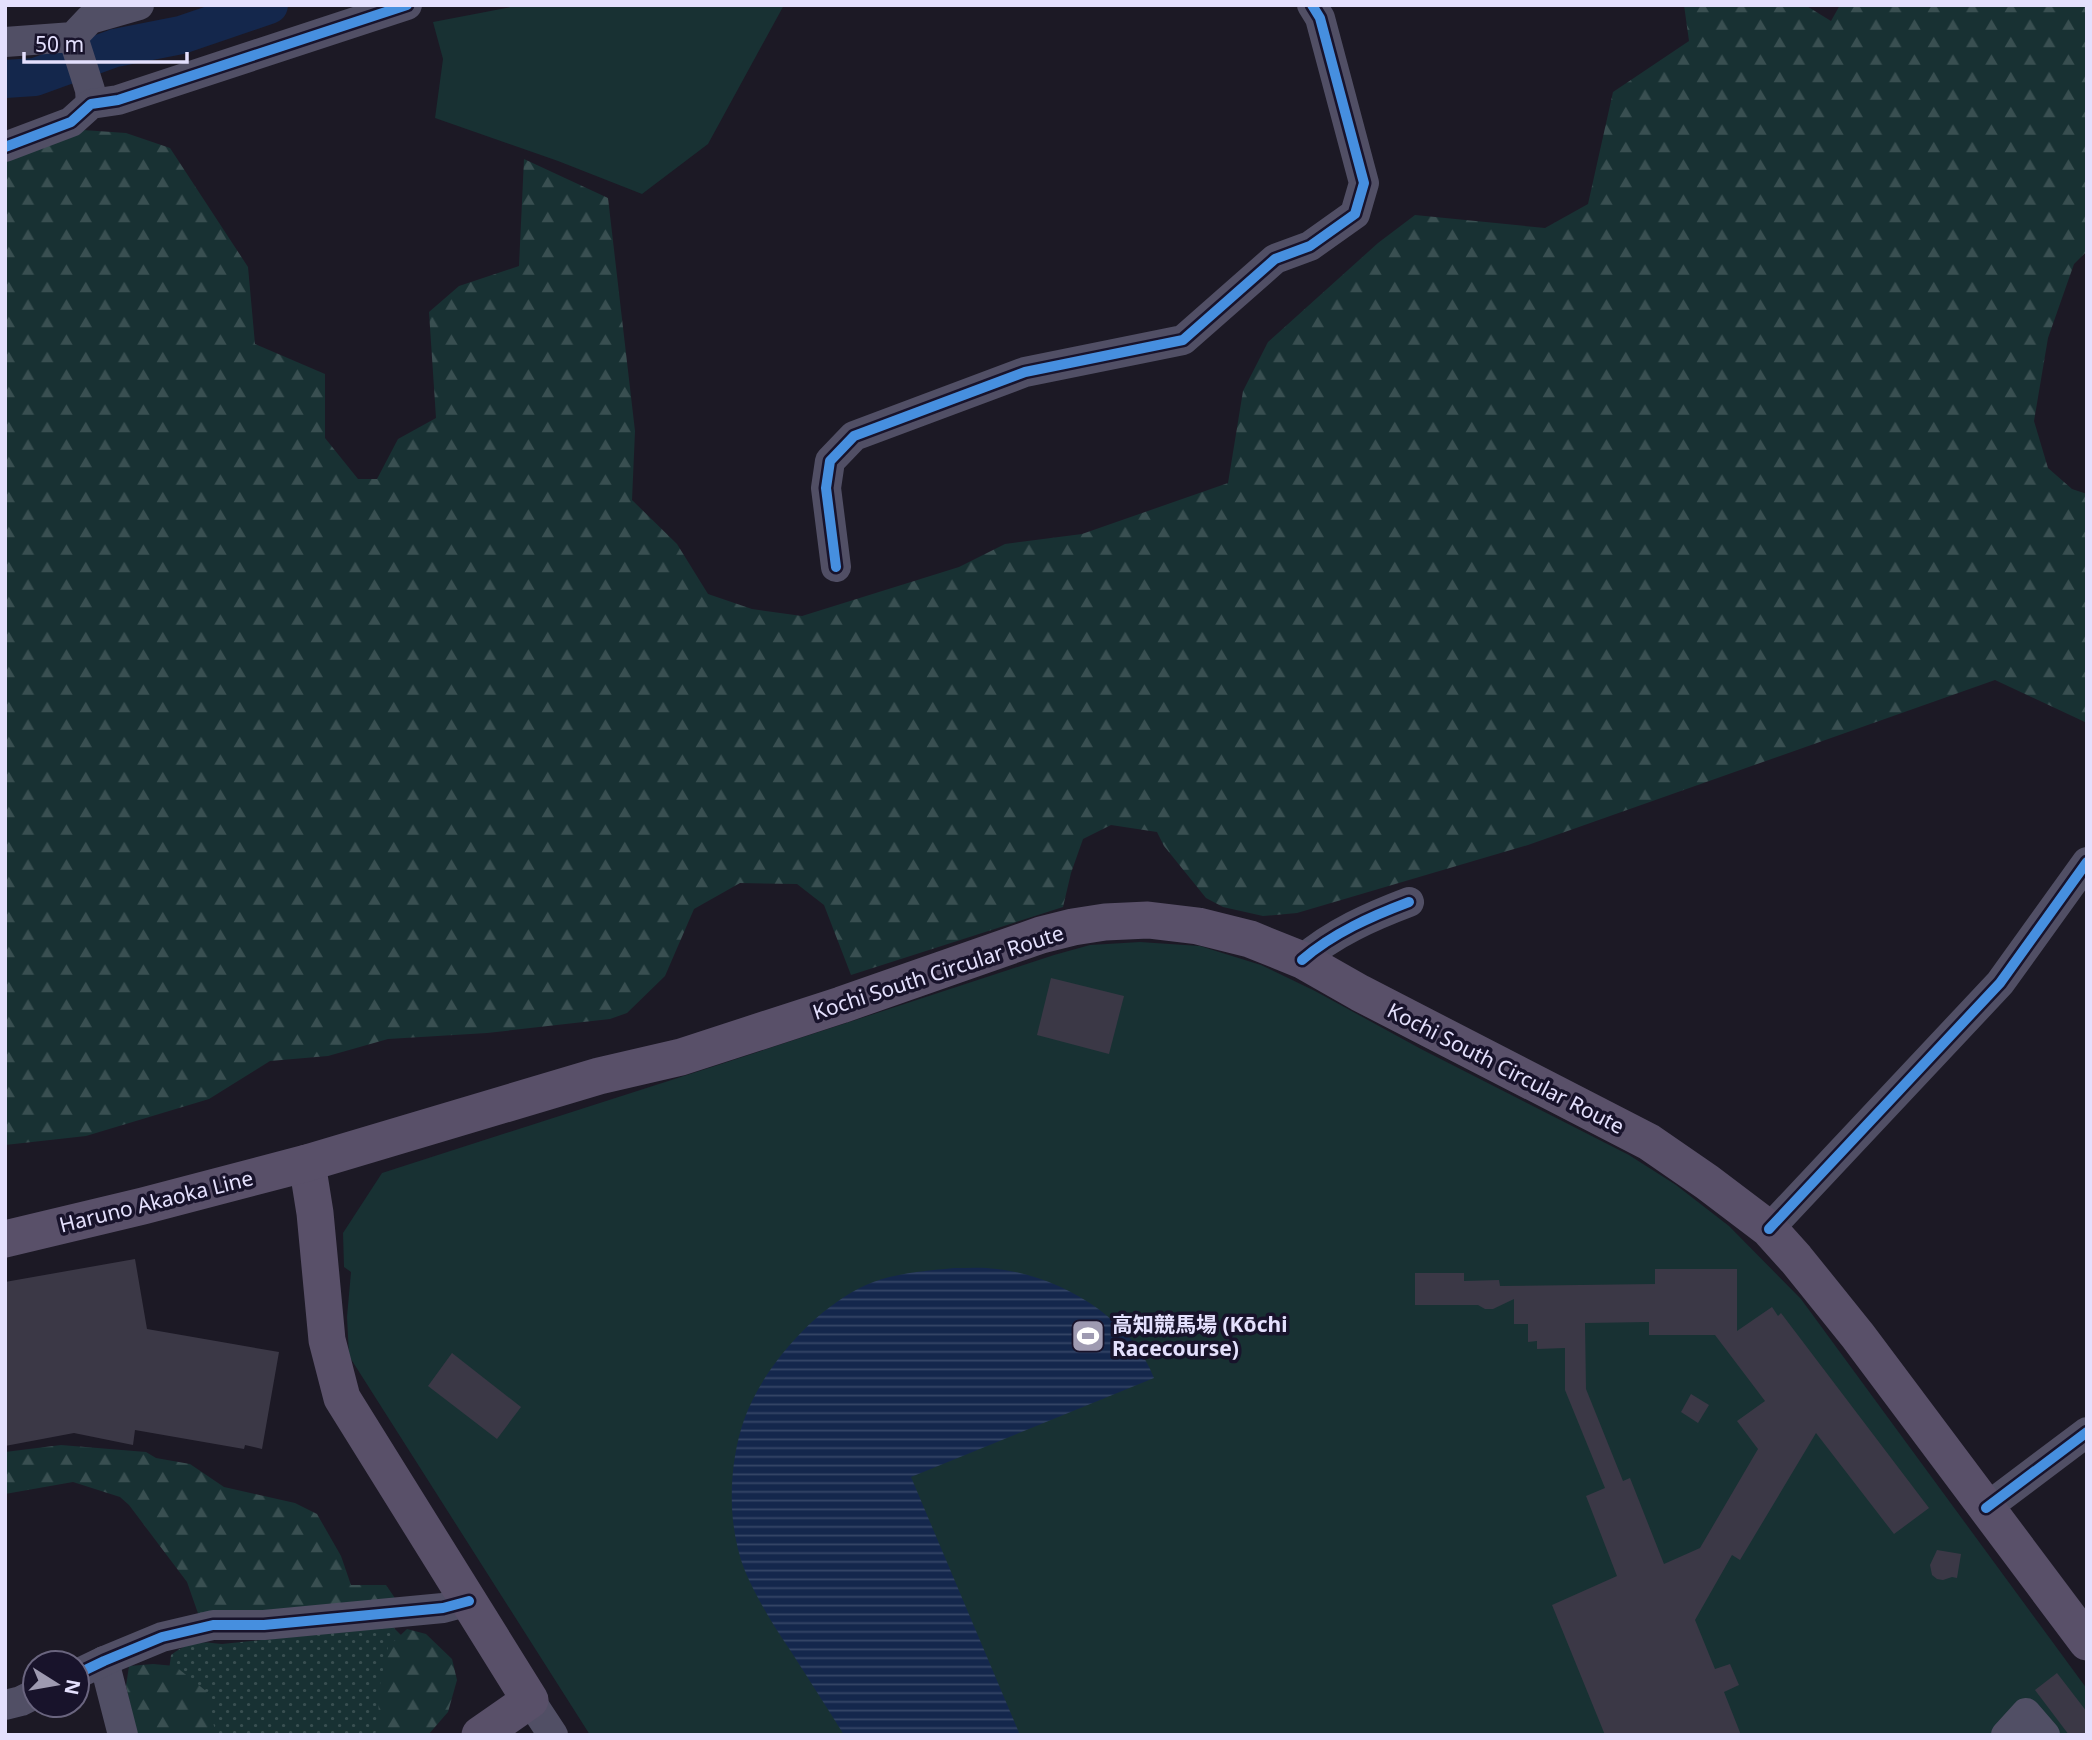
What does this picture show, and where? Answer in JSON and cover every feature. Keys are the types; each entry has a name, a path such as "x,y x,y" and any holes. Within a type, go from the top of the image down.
{"main road":[{"name":"Kochi South Circular Route","path":"307,1163 599,1076 681,1056 841,1005 994,950 1073,927 1124,920 1172,922 1229,932 1302,960 1360,993 1649,1142 1769,1229 1858,1336 2087,1642"},
{"name":"Haruno Akaoka Line","path":"5,1239 307,1163"},
{"path":"307,1163 315,1213 327,1340 342,1398 530,1700 480,1735"}],"street":[{"path":"90,97 75,43 90,19 139,5"},
{"path":"90,97 118,100 407,5"},
{"path":"836,567 826,488 830,461 855,436 1025,372 1183,340 1275,259 1310,246 1355,214 1364,183 1320,18 1312,5"},
{"path":"5,42 75,43"},
{"path":"5,147 71,122 90,97"},
{"path":"1769,1229 2000,983 2087,862"},
{"path":"1302,960 1315,949 1373,916 1409,902"},
{"path":"1986,1508 2087,1432"},
{"path":"91,1667 162,1637 213,1625 278,1624 443,1608 469,1601"},
{"path":"104,1661 123,1735"},
{"path":"530,1700 553,1735"},
{"path":"2006,1735 2026,1713 2045,1735"}],"green space":[{"path":"521,5 784,5 708,144 642,194 435,118 443,59 433,22"},
{"path":"1684,5 1805,5 1831,21 1840,5 2087,5 2087,251 2074,264 2048,338 2034,421 2048,468 2072,489 2087,494 2087,723 1995,680 1528,845 1297,913 1263,916 1223,907 1206,898 1164,846 1157,832 1111,825 1083,839 1063,907 851,975 824,905 797,884 740,883 694,909 665,976 627,1013 610,1019 487,1033 388,1039 328,1056 270,1061 209,1099 86,1136 5,1145 5,135 54,128 126,133 170,148 248,267 255,344 325,374 325,438 358,479 377,479 398,439 436,418 429,312 459,286 519,266 524,159 608,198 635,431 632,500 677,544 708,594 752,609 802,616 959,567 1005,544 1082,534 1228,483 1243,391 1268,342 1378,243 1415,215 1545,228 1588,204 1613,92 1689,41"},
{"name":"高知競馬場 (Kōchi Racecourse)","path":"1140,942 1200,946 1261,965 1315,991 1421,1049 1629,1155 1676,1185 1729,1226 1801,1299 2087,1689 2087,1735 590,1735 349,1356 347,1317 351,1272 344,1267 343,1233 382,1173 1054,955 1090,945"},
{"path":"61,1445 146,1452 156,1458 190,1464 224,1487 295,1503 317,1514 341,1556 351,1585 386,1585 399,1604 200,1619 187,1582 129,1505 120,1497 73,1482 5,1494 5,1452"},
{"path":"393,1627 406,1640 381,1735 196,1735 168,1678 171,1655 195,1643 222,1644"},
{"path":"407,1629 426,1634 452,1659 457,1680 448,1712 428,1735 375,1735 379,1719 378,1694 388,1647"},
{"path":"129,1666 175,1666 206,1691 216,1735 137,1735 126,1686"}],"water":[{"path":"954,1268 992,1268 1021,1273 1068,1291 1111,1319 1129,1337 1154,1378 911,1477 1020,1735 844,1735 771,1621 745,1571 735,1535 732,1496 739,1438 752,1400 763,1380 793,1342 828,1308 876,1281 909,1273"}],"building":[{"path":"1051,978 1124,996 1109,1054 1037,1035"},
{"path":"135,1259 147,1329 279,1352 262,1449 245,1445 244,1449 135,1430 133,1445 74,1433 5,1446 5,1282"},
{"path":"1655,1269 1737,1269 1737,1331 1772,1307 1778,1316 1781,1313 1929,1508 1894,1534 1816,1433 1740,1560 1732,1555 1695,1620 1715,1669 1730,1664 1739,1685 1724,1692 1741,1735 1605,1735 1552,1605 1617,1576 1586,1496 1605,1488 1565,1390 1565,1348 1537,1349 1537,1341 1528,1342 1528,1324 1514,1324 1514,1299 1493,1309 1478,1305 1415,1305 1415,1273 1464,1273 1464,1281 1499,1280 1500,1286 1655,1284","holes":["1649,1322 1649,1335 1715,1335 1765,1401 1737,1421 1758,1449 1700,1548 1664,1564 1630,1478 1623,1481 1586,1389 1585,1323"]},
{"path":"452,1353 521,1407 497,1439 428,1386"},
{"path":"1691,1394 1709,1405 1698,1423 1681,1412"},
{"path":"1937,1550 1961,1554 1957,1578 1943,1580 1932,1575 1930,1565"},
{"path":"2057,1673 2087,1712 2087,1735 2069,1735 2035,1690"}],"waterway":[{"path":"5,79 35,77 115,48 181,35 269,5"}],"cycle path":[{"path":"5,147 71,122 91,104 118,100 407,5"},
{"path":"836,567 826,488 830,461 854,436 1025,372 1183,340 1275,259 1310,246 1355,214 1364,183 1320,18 1312,5"},
{"path":"1769,1229 2000,983 2087,862"},
{"path":"1302,960 1353,926 1409,902"},
{"path":"1986,1508 2087,1432"},
{"path":"91,1667 162,1637 213,1625 264,1625 443,1608 469,1601"}],"place":[{"name":"高知競馬場 (Kōchi Racecourse)","path":"1088,1336"}]}
